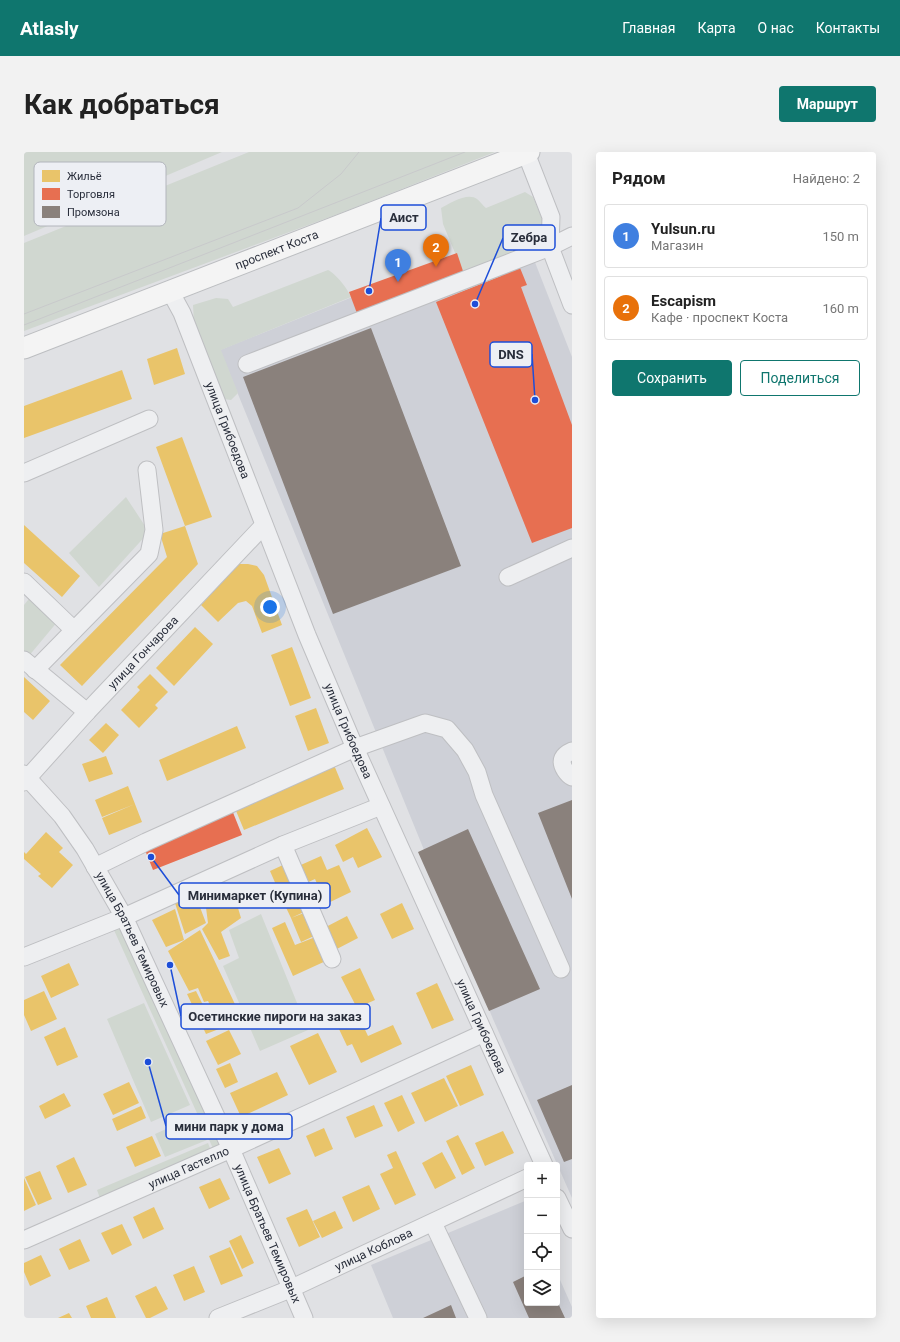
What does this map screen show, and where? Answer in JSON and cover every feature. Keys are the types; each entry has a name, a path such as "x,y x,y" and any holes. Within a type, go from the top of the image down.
{"main road":[{"name":"проспект Коста","path":"24,348 495,158 528,153"}],"street":[{"path":"528,153 552,217 550,247 565,266 572,305"},
{"path":"247,364 550,247 572,236"},
{"name":"улица Грибоедова","path":"170,290 182,313 264,525 355,748 543,1162"},
{"path":"24,473 149,419"},
{"path":"87,712 29,664 74,630 149,554 154,530 147,470"},
{"name":"улица Гончарова","path":"25,778 264,525"},
{"path":"508,577 572,548"},
{"path":"24,582 74,630"},
{"path":"95,867 146,842 355,748 425,723 447,730 465,750 477,772 484,795 561,969"},
{"path":"572,751 564,754 562,760 568,776 572,777"},
{"name":"улица Братьев Темировых","path":"25,778 62,816 85,849 124,917 231,1149 290,1289 304,1318"},
{"path":"24,957 124,917 283,845 381,806"},
{"path":"283,845 332,959"},
{"name":"улица Гастелло","path":"24,1240 231,1149 484,1034"},
{"name":"улица Коблова","path":"218,1318 290,1289 524,1179"},
{"path":"560,1204 572,1229"},
{"path":"433,1223 478,1318"}],"shaded area":[{"path":"24,152 222,152 166,176 166,162 34,162 34,226 48,226 24,236"},
{"path":"249,152 495,152 346,211 24,331 24,243 66,226 166,226 166,186"},
{"path":"525,192 533,197 544,224 537,240 525,253 519,239 516,257 465,277 443,224 441,208 464,197 473,197 486,208"},
{"path":"522,229 572,357 572,1198 560,1171 560,1162 556,1162 493,1019 220,350"},
{"path":"328,270 341,282 351,297 221,350 238,393 231,400 223,399 194,324 193,305 216,298 228,299 233,307"},
{"path":"126,497 149,532 99,587 69,553"},
{"path":"37,589 63,615 28,657 24,653 24,605"},
{"path":"261,914 308,1030 260,1051 223,966 239,958 229,930"},
{"path":"119,926 224,1151 216,1155 113,928"},
{"path":"144,1003 190,1105 151,1122 107,1019"},
{"path":"195,1116 207,1140 165,1157 155,1134"},
{"path":"208,1143 213,1156 102,1204 97,1190"},
{"path":"524,1201 524,1306 560,1306 560,1280 572,1307 572,1318 393,1318 371,1265"}],"building: Жильё":[{"path":"177,348 185,374 154,385 147,359"},
{"path":"122,370 132,399 24,438 24,406"},
{"path":"182,437 212,517 185,526 156,447"},
{"path":"24,525 80,576 62,597 24,563"},
{"path":"185,526 198,564 82,686 60,665 167,557 160,534"},
{"path":"238,564 257,566 264,575 282,625 262,633 252,606 246,601 238,603 218,622 201,605"},
{"path":"195,627 213,644 174,686 156,668"},
{"path":"292,647 311,698 290,706 271,655"},
{"path":"150,674 168,692 155,705 158,708 139,728 121,710 140,690 137,687"},
{"path":"24,677 50,701 33,720 24,712"},
{"path":"316,708 329,743 308,751 295,716"},
{"path":"106,723 119,735 103,753 89,740"},
{"path":"237,726 246,748 167,781 159,760"},
{"path":"106,756 113,774 89,782 82,764"},
{"path":"334,765 344,789 244,830 234,806"},
{"path":"128,786 135,804 102,817 95,800"},
{"path":"135,804 142,822 109,835 102,818"},
{"path":"367,828 382,857 358,868 353,857 343,862 335,845"},
{"path":"46,832 63,848 59,852 73,865 52,888 38,876 41,874 24,859 24,852 26,854"},
{"path":"321,856 327,870 339,865 351,892 326,904 315,879 302,885 294,868"},
{"path":"283,865 293,888 280,894 270,871"},
{"path":"232,888 241,918 221,932 230,956 219,960 202,929 208,923 205,900"},
{"path":"293,889 304,912 291,918 280,895"},
{"path":"195,894 206,923 185,934 175,903"},
{"path":"402,903 414,929 392,939 380,914"},
{"path":"175,909 184,940 166,947 152,920"},
{"path":"304,913 314,936 301,942 291,918"},
{"path":"347,916 358,938 333,951 322,929"},
{"path":"285,922 295,945 318,936 328,960 293,976 272,928"},
{"path":"200,930 241,1017 220,1025 208,1001 204,1002 198,988 189,991 168,951"},
{"path":"69,963 79,985 51,998 41,976"},
{"path":"360,968 375,1000 357,1008 341,977"},
{"path":"437,983 454,1020 432,1029 416,993"},
{"path":"44,991 57,1019 31,1031 24,1015 24,1000"},
{"path":"196,991 203,1005 208,1005 219,1029 206,1034 187,994"},
{"path":"359,1017 368,1036 393,1025 402,1044 361,1063 352,1044 347,1046 338,1027"},
{"path":"65,1027 78,1057 57,1066 44,1037"},
{"path":"229,1030 241,1054 218,1065 206,1041"},
{"path":"318,1033 337,1072 309,1085 290,1046"},
{"path":"230,1063 238,1082 225,1088 216,1069"},
{"path":"471,1065 484,1095 460,1106 446,1076"},
{"path":"277,1072 288,1095 241,1117 230,1093"},
{"path":"444,1078 458,1106 425,1122 411,1093"},
{"path":"129,1082 139,1103 113,1115 103,1094"},
{"path":"64,1093 71,1106 45,1119 39,1106"},
{"path":"402,1095 415,1123 398,1132 384,1103"},
{"path":"374,1105 383,1126 355,1138 346,1117"},
{"path":"141,1106 146,1118 117,1131 112,1119"},
{"path":"324,1128 333,1149 315,1157 306,1136"},
{"path":"503,1131 514,1153 485,1166 475,1143"},
{"path":"458,1135 475,1168 462,1175 446,1141"},
{"path":"152,1136 161,1156 135,1167 126,1147"},
{"path":"279,1148 291,1174 269,1184 257,1157"},
{"path":"396,1151 416,1195 395,1205 380,1174 393,1168 387,1155"},
{"path":"442,1152 456,1178 435,1189 422,1163"},
{"path":"74,1157 87,1185 68,1193 56,1166"},
{"path":"40,1171 52,1199 38,1205 25,1177"},
{"path":"24,1178 36,1205 24,1211"},
{"path":"220,1178 230,1199 209,1209 199,1187"},
{"path":"369,1185 380,1209 353,1222 342,1197"},
{"path":"154,1207 164,1229 143,1239 133,1217"},
{"path":"307,1209 320,1237 299,1247 286,1218"},
{"path":"335,1211 343,1228 322,1238 313,1221"},
{"path":"122,1224 132,1245 112,1255 101,1233"},
{"path":"241,1235 254,1263 242,1269 229,1241"},
{"path":"80,1239 90,1261 69,1270 59,1249"},
{"path":"230,1247 243,1276 221,1285 209,1256"},
{"path":"41,1255 51,1276 30,1286 24,1272 24,1263"},
{"path":"194,1266 205,1292 184,1301 173,1275"},
{"path":"156,1286 168,1309 150,1318 146,1318 135,1296"},
{"path":"107,1297 116,1318 91,1318 86,1306"},
{"path":"69,1313 72,1318 58,1318"}],"building: Торговля":[{"path":"457,253 465,277 358,316 349,292"},
{"path":"518,263 527,285 521,287 572,425 572,528 532,543 436,302 501,276 499,271"},
{"path":"232,810 242,835 153,870 143,845"}],"building: Промзона":[{"path":"519,238 525,253 516,257 510,242"},
{"path":"371,328 461,566 333,614 243,377"},
{"path":"572,800 572,899 538,813"},
{"path":"468,829 540,989 489,1011 418,852"},
{"path":"572,1085 572,1159 564,1162 537,1100"},
{"path":"524,1276 524,1306 559,1306 565,1318 529,1318 513,1282"},
{"path":"451,1305 456,1318 423,1318"}],"tram line":[{"path":"24,314 298,208 341,174 359,152"},
{"path":"24,325 465,152"}],"place":[{"name":"Escapism","path":"436,267"},
{"name":"Yulsun.ru","path":"398,282"},
{"name":"Аист","path":"369,291"},
{"name":"Zeбра","path":"475,304"},
{"name":"DNS","path":"535,400"},
{"name":"Минимаркет (Купина)","path":"151,857"},
{"name":"Осетинские пироги на заказ","path":"170,965"},
{"name":"мини парк у дома","path":"148,1062"}]}
